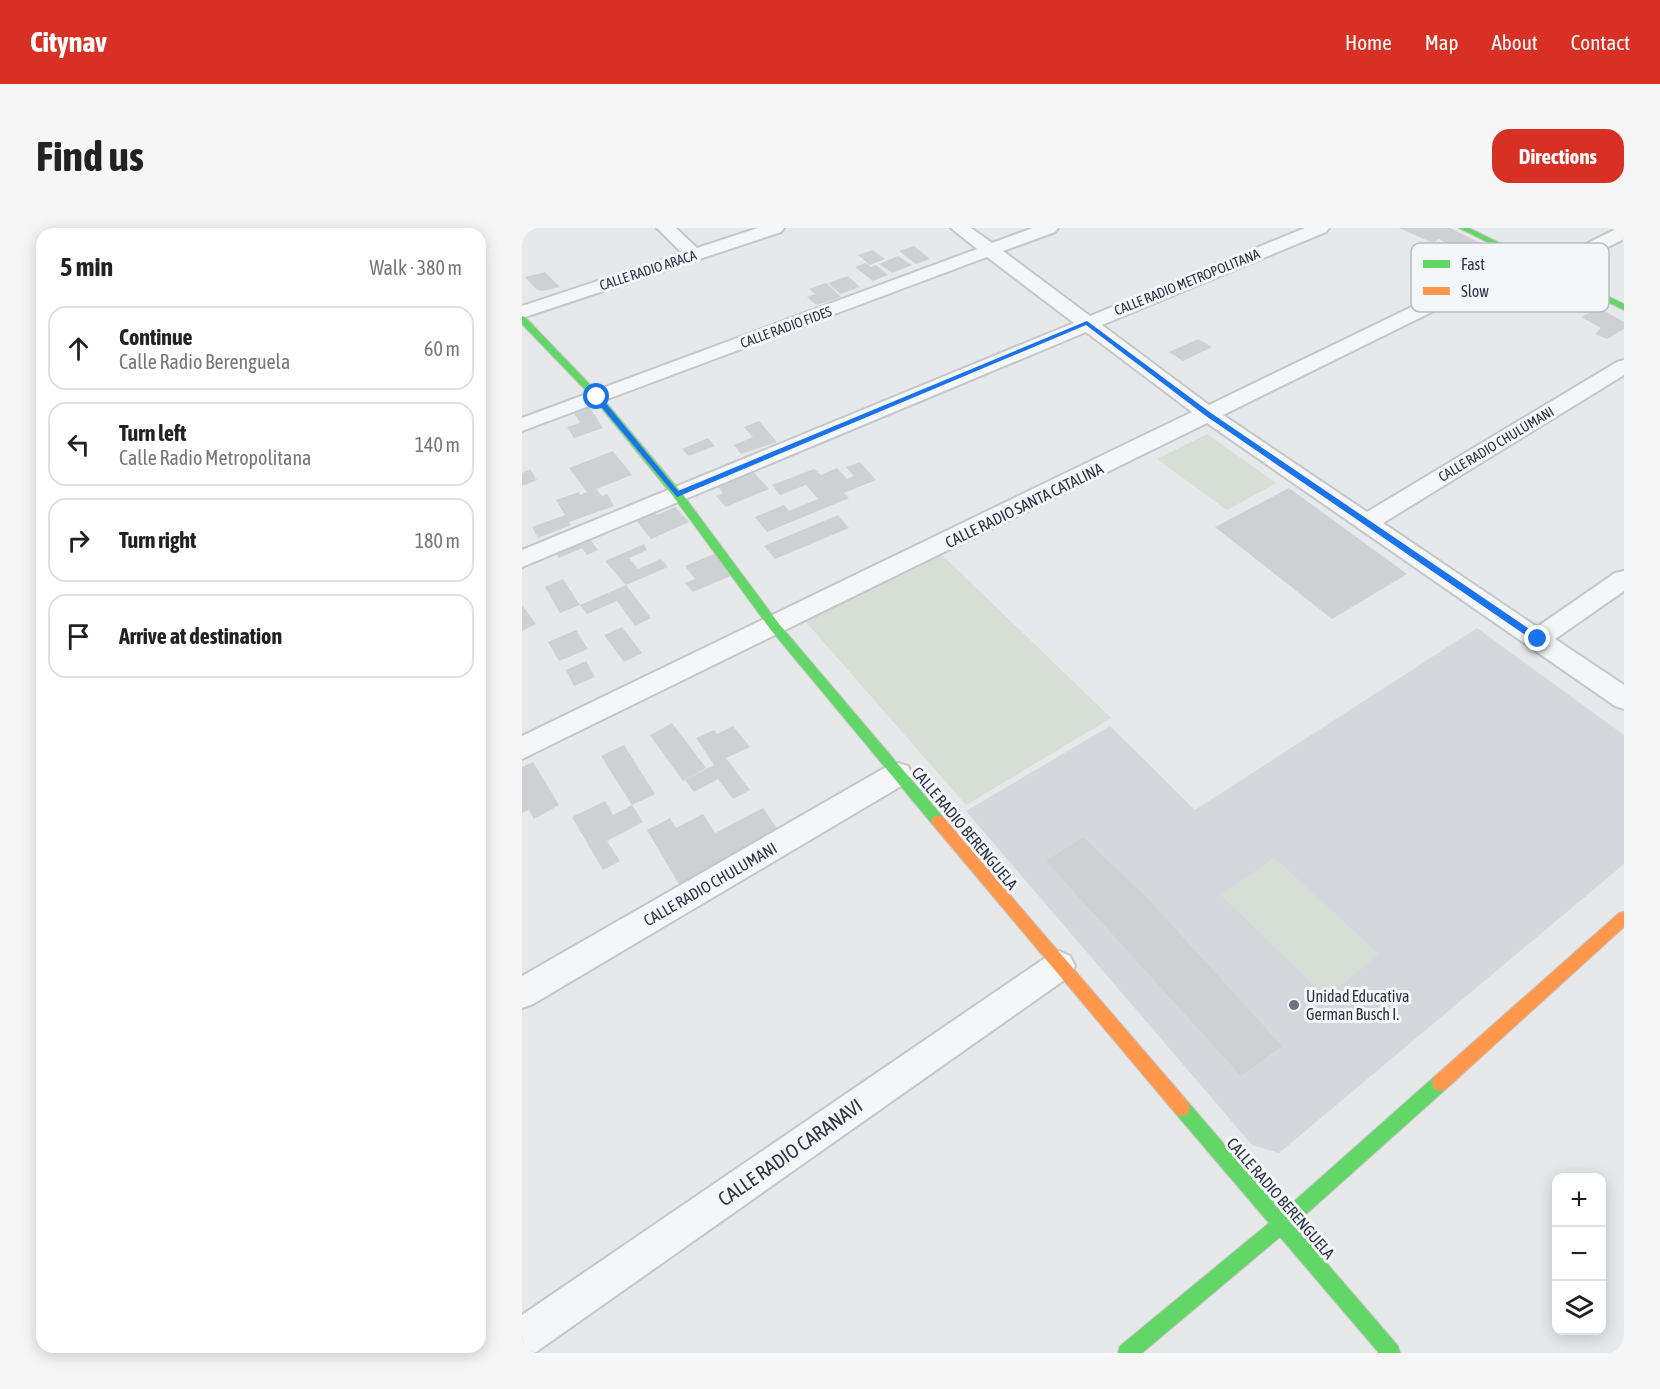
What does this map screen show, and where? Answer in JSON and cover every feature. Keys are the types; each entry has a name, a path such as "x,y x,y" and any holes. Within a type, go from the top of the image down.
{"street":[{"path":"666,228 694,255"},
{"name":"CALLE RADIO ARACA","path":"522,312 775,228"},
{"path":"960,228 1209,415 1624,699"},
{"name":"CALLE RADIO FIDES","path":"522,425 1049,228"},
{"name":"CALLE RADIO METROPOLITANA","path":"522,559 1320,228"},
{"path":"1463,228 1493,243"},
{"path":"1602,243 1624,232"},
{"path":"1609,300 1624,307"},
{"name":"CALLE RADIO SANTA CATALINA","path":"522,748 775,627 1418,312"},
{"name":"CALLE RADIO BERENGUELA","path":"522,319 597,397 677,494 775,627 1059,966 1391,1353"},
{"name":"CALLE RADIO CHULUMANI","path":"1368,522 1624,366"},
{"path":"1538,639 1624,579"},
{"name":"CALLE RADIO CHULUMANI","path":"522,993 898,774"},
{"path":"1127,1353 1282,1224 1624,918"},
{"name":"CALLE RADIO CARANAVI","path":"522,1338 1059,966"}],"shaded area":[{"path":"1207,434 1276,483 1227,510 1157,459"},
{"path":"942,555 1111,718 966,805 806,622"},
{"name":"Unidad Educativa German Busch I.","path":"1477,628 1624,735 1624,864 1279,1153 1252,1145 966,811 1110,726 1195,810"},
{"path":"1274,857 1379,954 1326,998 1221,895"}],"building":[{"path":"1399,228 1450,228 1480,243 1446,243 1439,239 1433,243"},
{"path":"914,246 930,259 916,264 899,251"},
{"path":"873,250 885,259 870,265 858,255"},
{"path":"898,256 912,265 892,273 879,264"},
{"path":"866,263 871,267 876,265 888,275 873,281 855,267"},
{"path":"545,272 560,287 542,291 536,289 525,277"},
{"path":"848,276 860,287 840,294 828,283"},
{"path":"826,283 841,297 816,305 807,297 815,294 809,289"},
{"path":"1591,312 1606,312 1624,322 1624,329 1607,339 1595,334 1601,328 1581,317"},
{"path":"1198,339 1212,347 1183,361 1169,352"},
{"path":"589,406 603,428 574,438 567,427 580,423 573,411"},
{"path":"759,421 777,442 741,454 734,445 753,437 744,427"},
{"path":"708,438 715,446 689,456 682,449"},
{"path":"613,451 632,475 596,489 602,496 607,494 614,506 569,522 571,525 538,538 532,527 565,515 556,500 579,492 580,495 587,492 569,468"},
{"path":"860,462 876,480 844,493 849,498 767,532 755,517 784,505 789,511 818,499 806,485 780,495 772,485 814,469 821,475 837,468 847,479 854,476 846,467"},
{"path":"747,465 769,489 726,507 716,496 723,493 715,483"},
{"path":"530,469 537,480 522,486 522,473"},
{"path":"1289,488 1407,574 1332,619 1215,527"},
{"path":"650,506 657,515 675,507 689,522 651,539 631,514"},
{"path":"838,515 849,528 775,559 764,546"},
{"path":"586,534 598,550 587,555 582,548 559,558 552,548"},
{"path":"644,544 647,550 629,558 638,569 661,559 668,567 626,585 605,561"},
{"path":"716,553 733,575 693,592 685,583 695,579 685,566"},
{"path":"563,579 580,605 560,613 545,587"},
{"path":"626,585 651,618 635,626 617,601 587,614 580,605"},
{"path":"522,605 536,624 522,631"},
{"path":"622,627 642,653 624,662 604,635"},
{"path":"576,630 588,649 559,661 548,642"},
{"path":"586,661 595,677 574,686 566,670"},
{"path":"672,723 706,768 683,781 650,735"},
{"path":"733,726 750,747 726,758 750,790 733,799 718,779 694,792 685,780 714,765 696,738 714,730 717,734"},
{"path":"624,745 655,794 632,805 601,756"},
{"path":"533,762 559,805 534,819 529,810 522,813 522,767"},
{"path":"605,801 613,815 632,805 643,822 607,841 620,861 603,870 572,817"},
{"path":"763,808 780,833 680,886 647,830 670,818 676,828 703,814 715,833"},
{"path":"1083,837 1149,900 1282,1046 1241,1076 1046,861"}],"traffic: fast":[{"path":"1463,228 1494,243"},
{"path":"1609,300 1624,307"},
{"path":"522,319 597,397 677,494 775,627 938,821"},
{"path":"1127,1353 1282,1224 1440,1083"},
{"path":"1182,1108 1391,1353"}],"traffic: slow":[{"path":"938,821 1182,1108"},
{"path":"1440,1083 1624,918"}],"place":[{"name":"Unidad Educativa German Busch I.","path":"1294,1005"}],"route":[{"path":"597,397 677,494 1087,323 1209,415 1538,639"}]}
